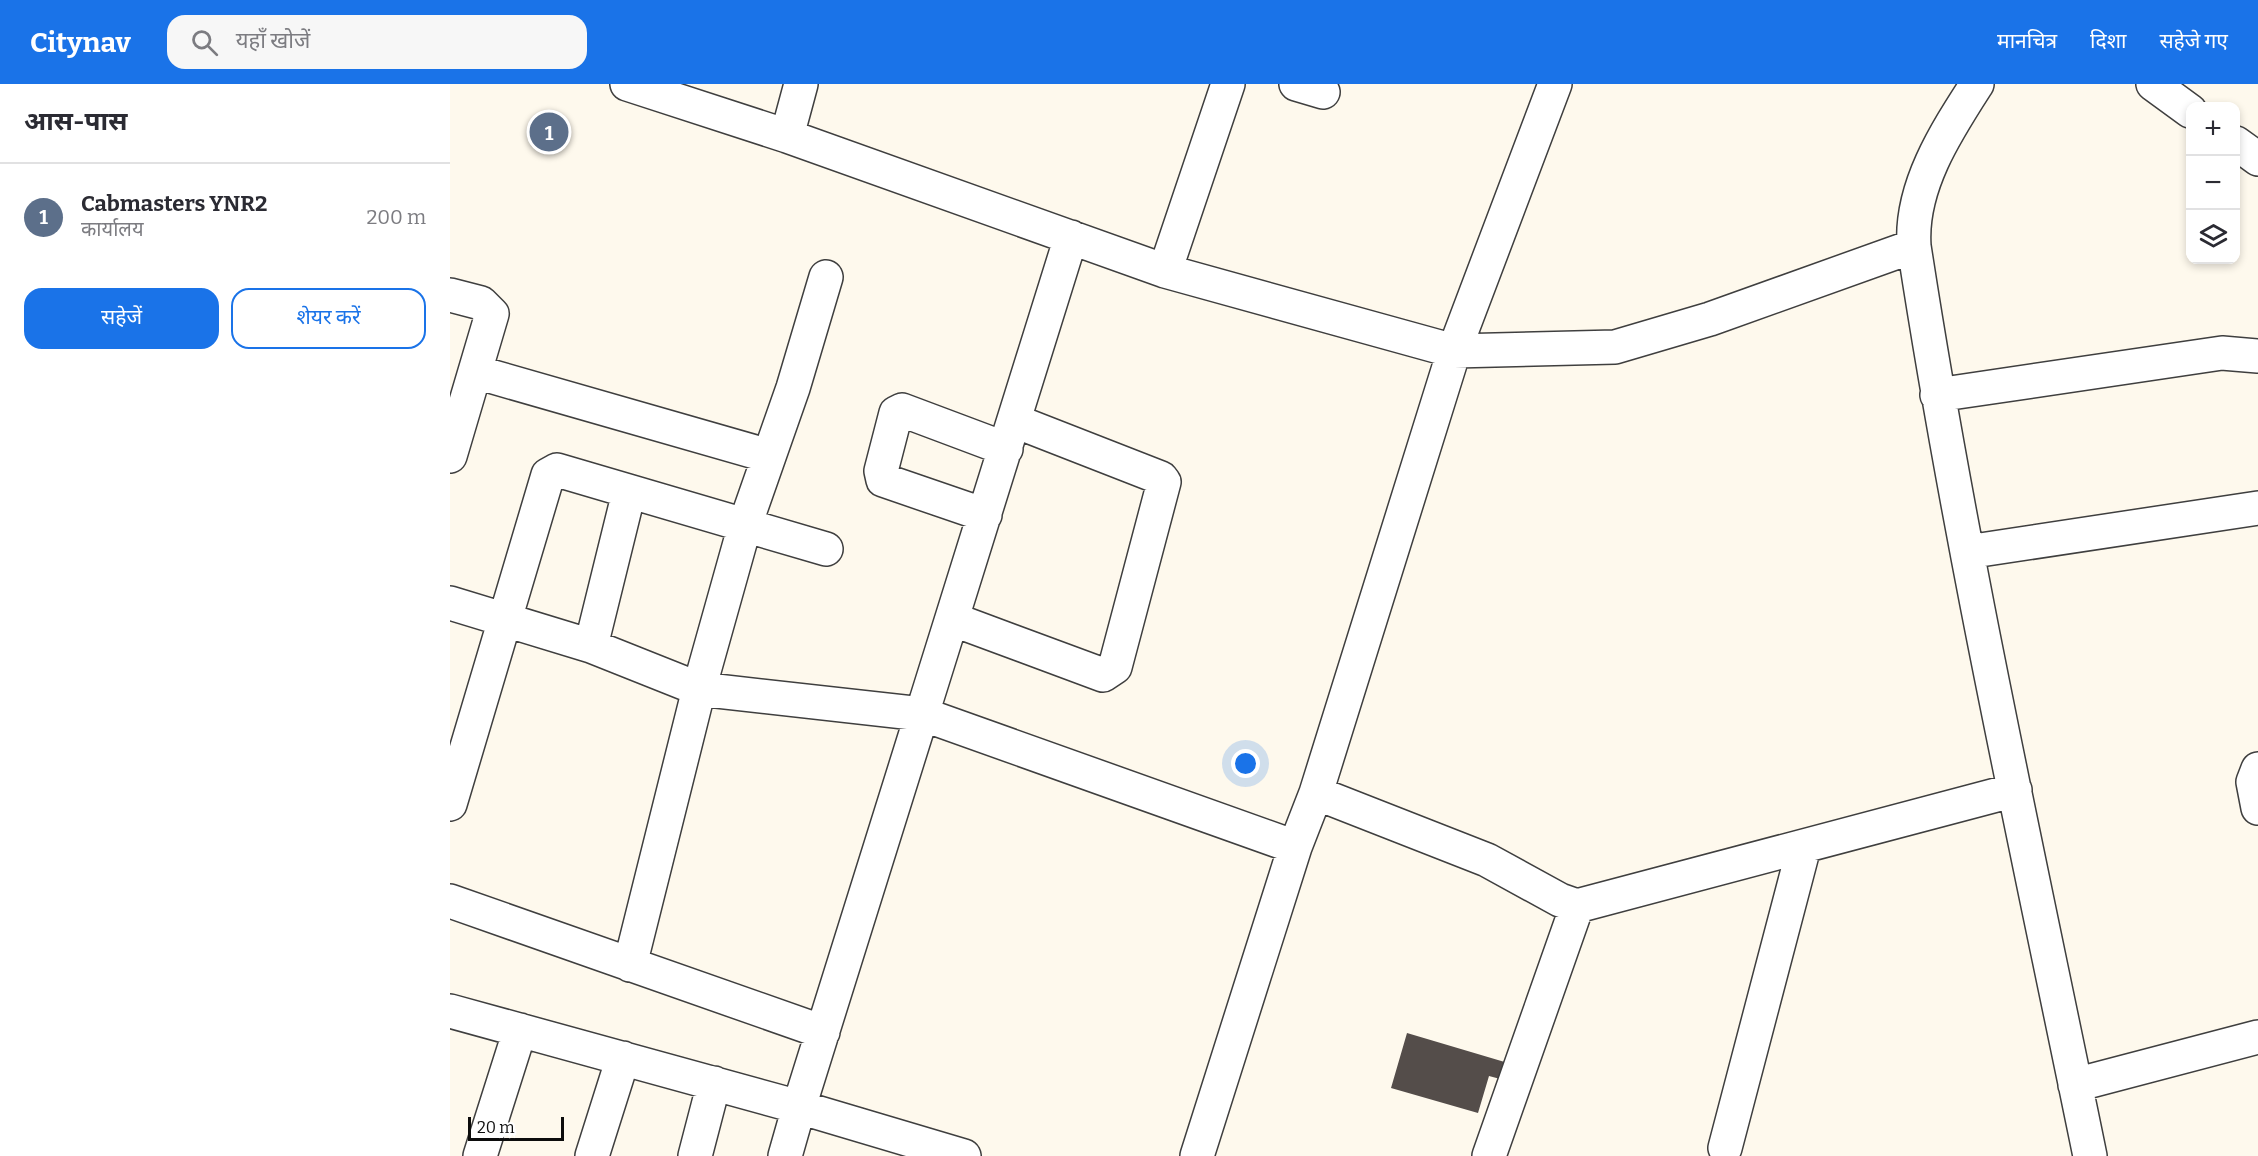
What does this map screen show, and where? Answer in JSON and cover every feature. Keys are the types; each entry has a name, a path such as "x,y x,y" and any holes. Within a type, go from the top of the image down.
{"street":[{"path":"627,84 787,136 1165,271 1454,351 1615,347 1710,319 1914,246"},
{"path":"787,136 801,84"},
{"path":"1165,271 1228,84"},
{"path":"1197,1156 1295,847 1316,793 1454,351 1555,84"},
{"path":"1977,84 1940,141 1918,203 1913,226 1914,246 1937,395 1967,552 2090,1156"},
{"path":"2153,84 2186,108"},
{"path":"2240,146 2258,159"},
{"path":"785,1156 1071,237"},
{"path":"630,965 699,689 745,525 793,388 825,277"},
{"path":"450,295 481,303 492,314 450,456"},
{"path":"1937,395 2222,353 2258,356"},
{"path":"476,372 769,456"},
{"path":"952,619 1103,675 1114,667 1164,482 1161,478 1010,435 902,410 896,413 880,471 883,480 985,515"},
{"path":"450,804 548,475 558,470 826,549"},
{"path":"591,646 629,492"},
{"path":"1967,552 2258,508"},
{"path":"450,603 591,646 699,689 922,714 1295,847"},
{"path":"2258,770 2253,782 2258,808"},
{"path":"1316,793 1487,860 1560,900 1576,906 2015,790"},
{"path":"1725,1148 1804,847"},
{"path":"450,901 823,1032"},
{"path":"1489,1156 1576,906"},
{"path":"450,1011 714,1083 964,1156"},
{"path":"480,1156 520,1030"},
{"path":"2075,1085 2258,1037"},
{"path":"592,1156 623,1058"},
{"path":"694,1156 714,1083"}],"building":[{"path":"1407,1033 1508,1063 1504,1080 1489,1076 1478,1113 1391,1088"}],"place":[{"name":"Cabmasters YNR2","path":"549,132"}]}
